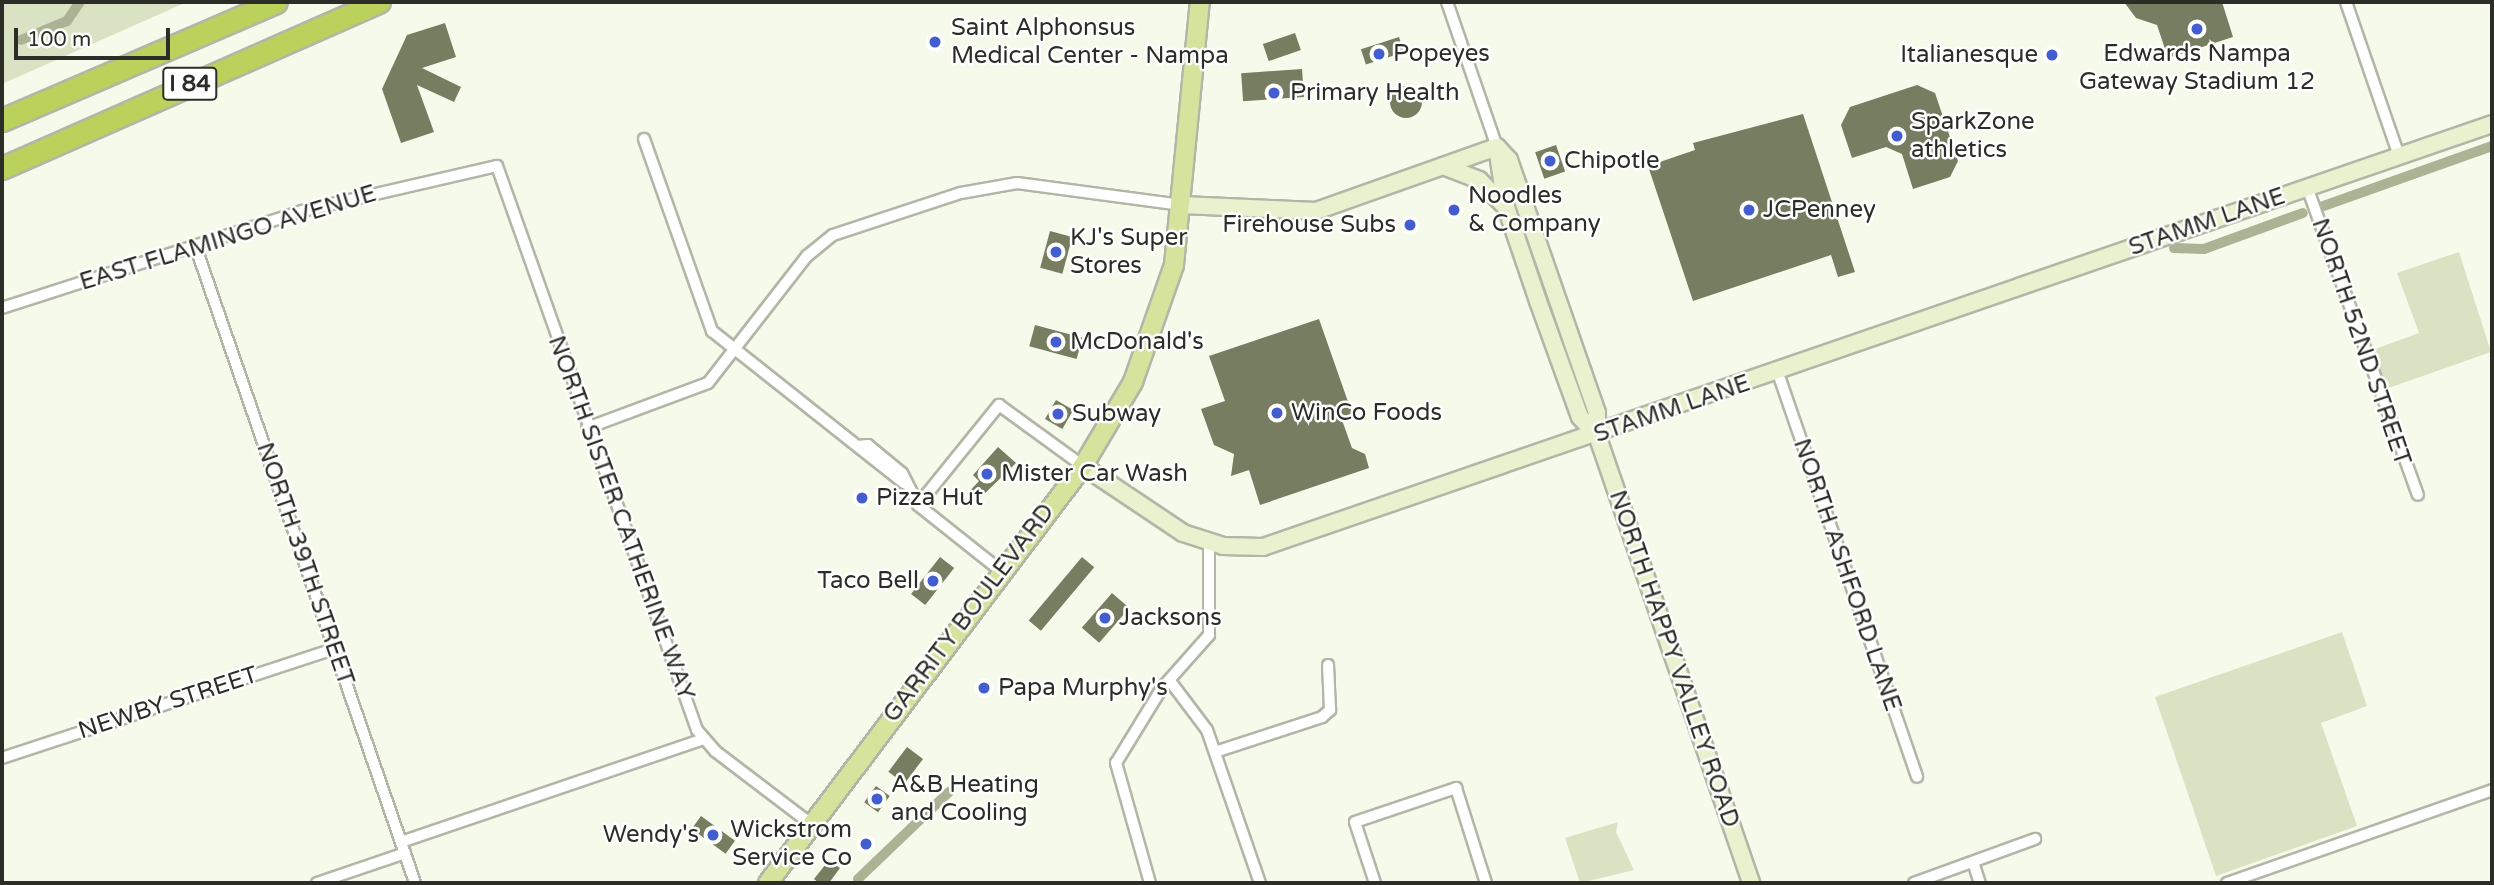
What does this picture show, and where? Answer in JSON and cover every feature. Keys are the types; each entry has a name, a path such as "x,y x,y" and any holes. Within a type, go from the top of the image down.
{"highway":[{"name":"I 84","path":"2,120 276,2"},
{"name":"I 84","path":"2,168 379,2"}],"main road":[{"name":"GARRITY BOULEVARD","path":"768,883 1001,571 1083,466 1150,340 1174,265 1200,2"},
{"name":"STAMM LANE","path":"1083,466 1183,533 1209,541 1263,547 1778,373 2492,124"},
{"path":"1182,205 1316,212 1497,147"},
{"name":"NORTH HAPPY VALLEY ROAD","path":"1497,147 1506,207 1580,417 1597,435"},
{"name":"NORTH HAPPY VALLEY ROAD","path":"1497,147 1509,160 1597,413 1597,435 1751,883"},
{"path":"1443,166 1479,180 1506,207"}],"street":[{"name":"NORTH HAPPY VALLEY ROAD","path":"1447,2 1497,147"},
{"path":"2346,2 2399,156"},
{"path":"644,139 712,331 734,353 904,483 918,505 1001,571"},
{"name":"EAST FLAMINGO AVENUE","path":"2,308 311,208 498,166"},
{"name":"NORTH SISTER CATHERINE WAY","path":"498,166 587,428 703,739"},
{"path":"587,428 700,387 734,353 807,256 854,228 961,193 1027,182 1182,205"},
{"name":"NORTH 52ND STREET","path":"2307,187 2418,495"},
{"name":"NORTH 39TH STREET","path":"195,245 415,883"},
{"name":"NORTH ASHFORD LANE","path":"1778,373 1917,777"},
{"name":"STAMM LANE","path":"918,505 999,405 1083,466"},
{"path":"1150,883 1116,763 1170,681 1209,635 1209,541"},
{"name":"NEWBY STREET","path":"2,758 334,649"},
{"path":"1215,752 1322,717 1330,710 1328,665"},
{"path":"1170,681 1186,696 1215,752 1261,883"},
{"path":"401,842 703,739 811,824"},
{"path":"1376,883 1355,822 1455,788 1486,883"},
{"path":"2227,883 2492,790"},
{"path":"1914,883 2035,838"},
{"path":"317,883 405,853"},
{"path":"1973,862 1980,883"}],"green space":[{"path":"2,2 187,2 2,84"},
{"path":"2459,252 2491,352 2380,391 2367,352 2419,333 2397,273"},
{"path":"2342,632 2367,706 2321,723 2357,826 2216,876 2155,697"},
{"path":"1618,822 1616,832 1634,870 1580,883 1565,838"}],"building":[{"name":"Edwards Nampa Gateway Stadium 12","path":"2124,2 2222,2 2233,37 2168,58 2157,25 2136,18"},
{"path":"445,23 456,57 422,68 461,87 454,102 417,85 434,132 401,143 382,89 407,35"},
{"path":"1295,33 1301,50 1269,61 1263,44"},
{"name":"Popeyes","path":"1399,37 1404,52 1366,65 1361,49"},
{"name":"Primary Health","path":"1302,69 1304,97 1243,101 1241,73"},
{"name":"SparkZone athletics","path":"1917,85 1935,93 1958,161 1950,177 1913,189 1902,154 1886,147 1852,158 1841,125 1850,107"},
{"path":"1406,86 1418,90 1422,102 1418,114 1406,118 1394,114 1390,102 1394,90"},
{"name":"JCPenney","path":"1803,114 1855,272 1838,277 1831,255 1693,301 1648,166 1695,150 1693,143"},
{"name":"Chipotle","path":"1556,145 1565,171 1544,179 1535,152"},
{"name":"KJ's Super Stores","path":"1050,231 1072,237 1062,274 1040,268"},
{"name":"WinCo Foods","path":"1319,319 1353,416 1342,420 1352,448 1365,454 1369,468 1260,505 1249,470 1231,476 1234,454 1214,445 1201,409 1225,401 1209,356"},
{"name":"McDonald's","path":"1035,325 1082,338 1077,359 1029,346"},
{"name":"Subway","path":"1056,400 1073,410 1062,429 1045,419"},
{"name":"Mister Car Wash","path":"998,447 1016,463 976,502 967,494 979,481 973,475"},
{"name":"Taco Bell","path":"940,557 954,568 925,605 911,594"},
{"path":"1082,557 1094,567 1041,631 1029,621"},
{"name":"Jacksons","path":"1112,593 1129,608 1099,643 1082,628"},
{"path":"907,747 923,759 904,784 888,772"},
{"name":"A&B Heating and Cooling","path":"876,786 890,796 878,812 864,802"},
{"name":"Wendy's","path":"701,816 735,841 726,854 692,829"},
{"path":"829,860 840,868 829,883 819,883 814,879"}],"waterway":[{"path":"21,40 67,21 80,2"},
{"path":"2315,209 2492,146"},
{"path":"2174,248 2204,249 2303,213"},
{"path":"858,879 949,792"}],"place":[{"name":"Edwards Nampa Gateway Stadium 12","path":"2197,29"},
{"name":"Saint Alphonsus Medical Center - Nampa","path":"935,42"},
{"name":"Popeyes","path":"1379,54"},
{"name":"Italianesque","path":"2052,55"},
{"name":"Primary Health","path":"1274,93"},
{"name":"SparkZone athletics","path":"1897,136"},
{"name":"Chipotle","path":"1550,161"},
{"name":"Noodles & Company","path":"1454,210"},
{"name":"JCPenney","path":"1749,210"},
{"name":"Firehouse Subs","path":"1410,225"},
{"name":"KJ's Super Stores","path":"1056,252"},
{"name":"McDonald's","path":"1056,342"},
{"name":"WinCo Foods","path":"1277,413"},
{"name":"Subway","path":"1058,414"},
{"name":"Mister Car Wash","path":"987,474"},
{"name":"Pizza Hut","path":"862,498"},
{"name":"Taco Bell","path":"933,581"},
{"name":"Jacksons","path":"1105,618"},
{"name":"Papa Murphy's","path":"984,688"},
{"name":"A&B Heating and Cooling","path":"877,799"},
{"name":"Wendy's","path":"713,835"},
{"name":"Wickstrom Service Co","path":"866,844"}]}
